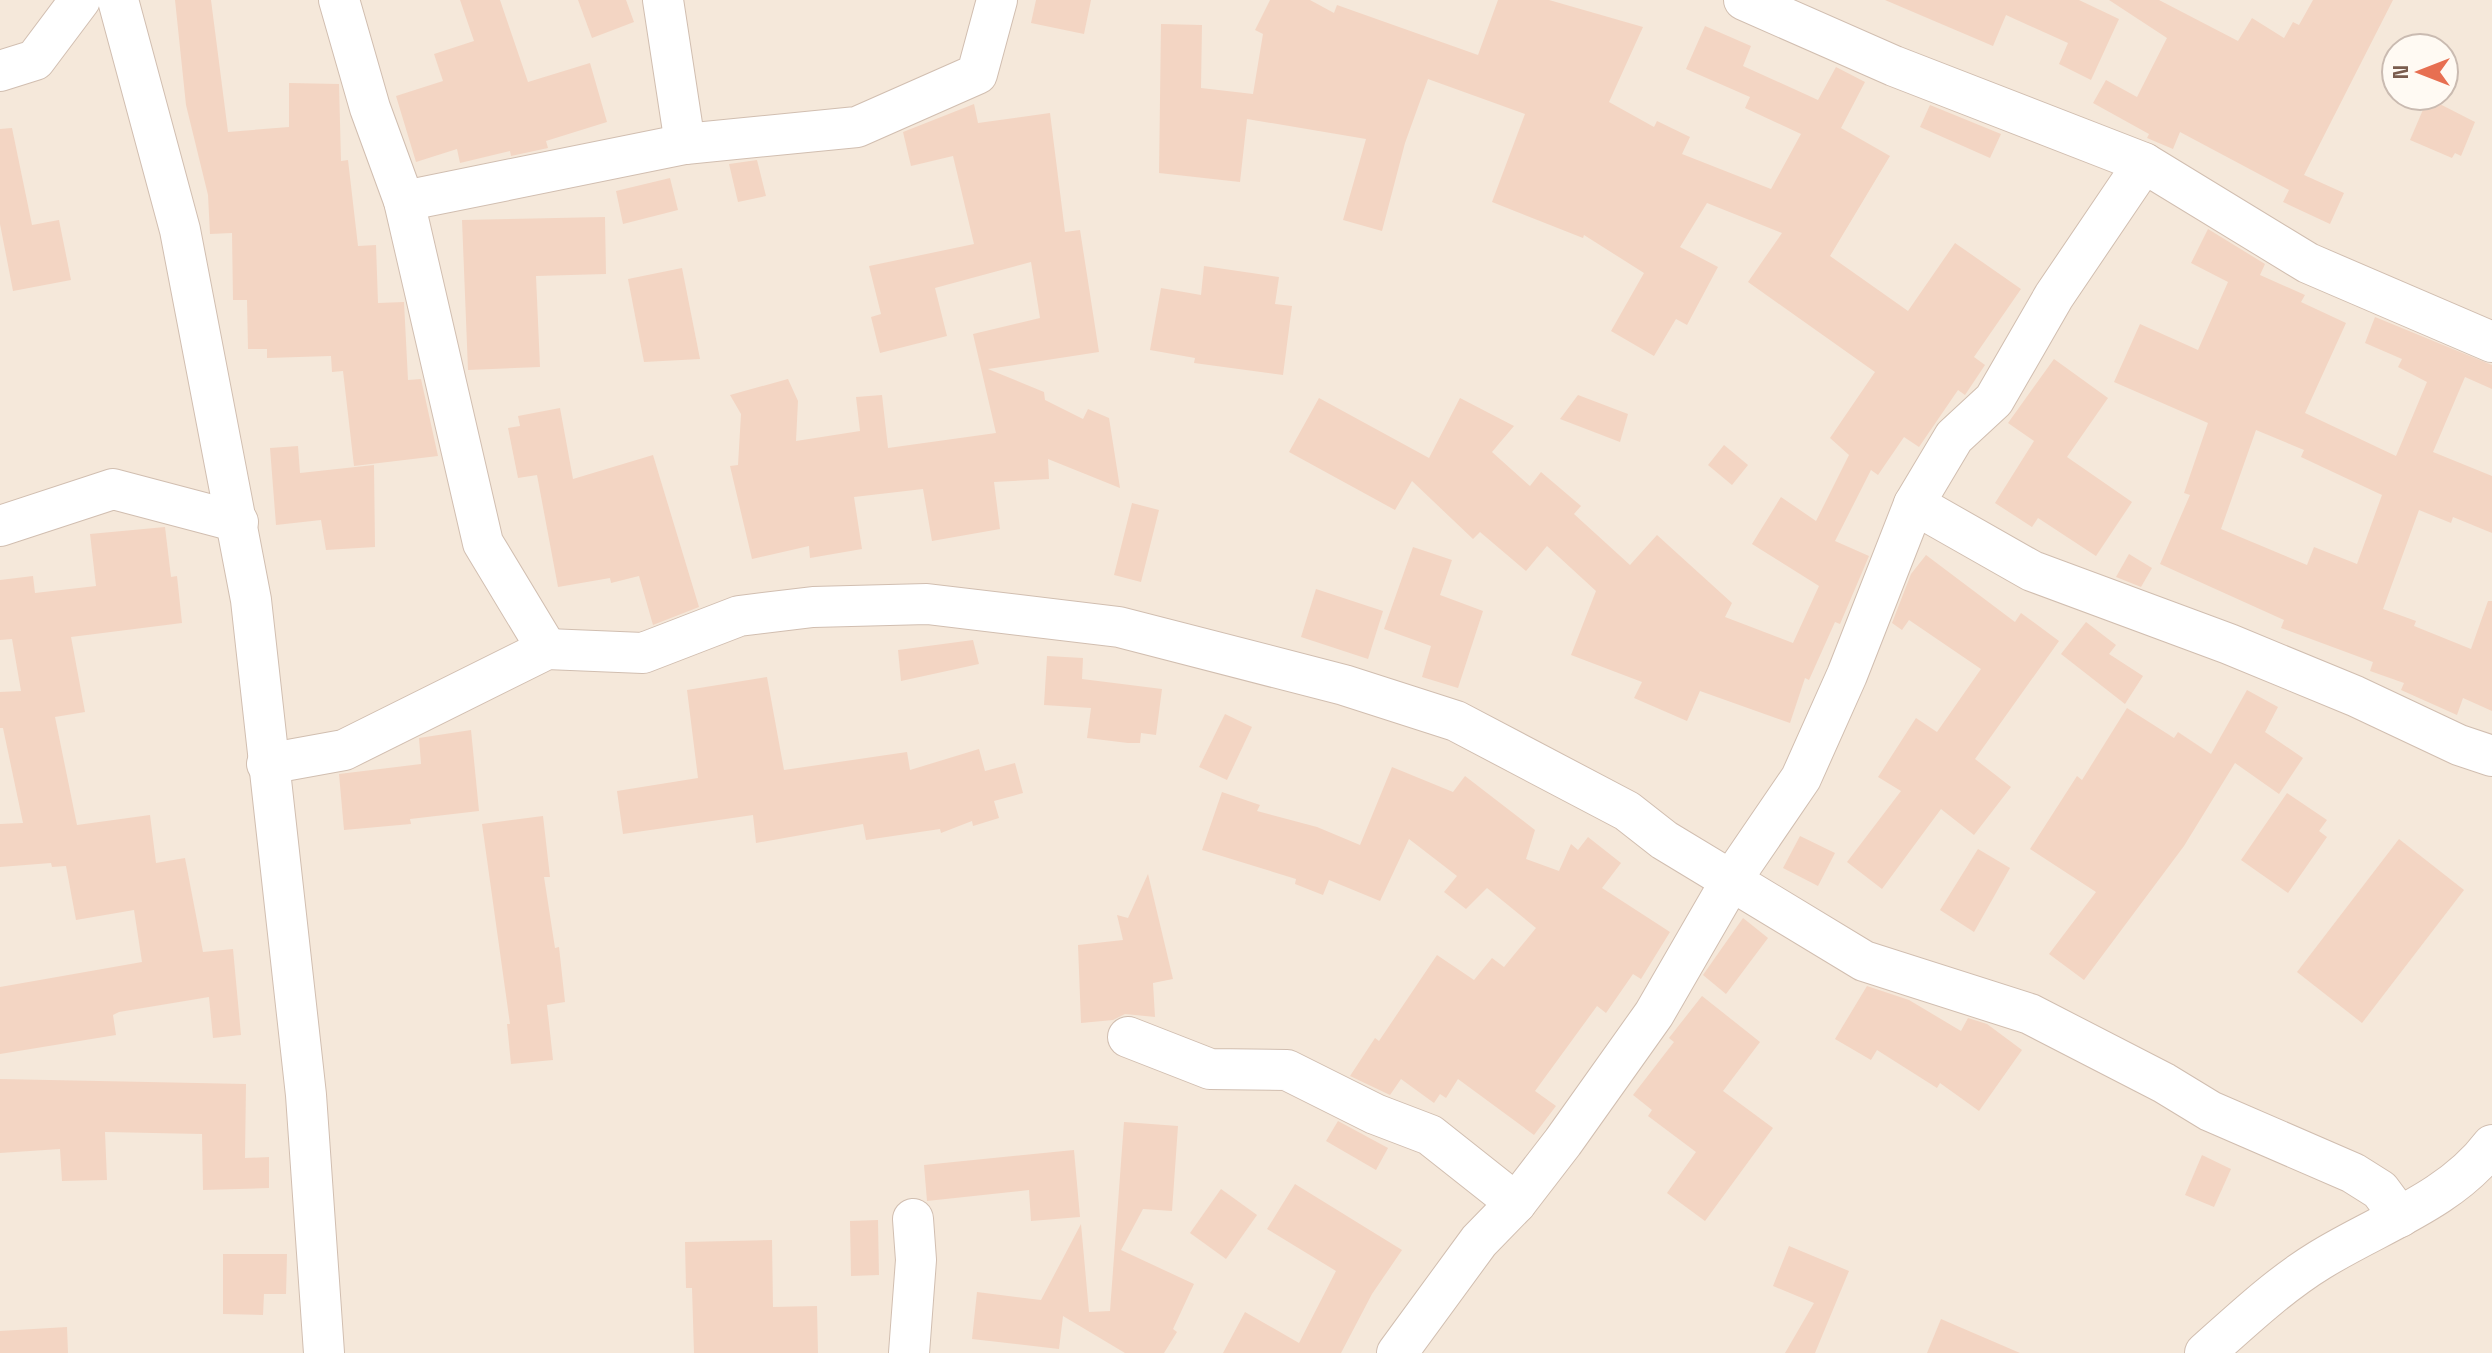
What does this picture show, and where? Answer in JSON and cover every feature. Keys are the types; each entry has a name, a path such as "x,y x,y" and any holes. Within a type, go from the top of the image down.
{"street":[{"path":"0,71 35,60 80,0"},
{"path":"118,0 180,230 251,600 306,1095 324,1353"},
{"path":"339,0 370,108 404,201 483,543 547,649"},
{"path":"663,0 685,144"},
{"path":"404,201 685,144 857,127 977,74 997,0"},
{"path":"1744,0 1894,66 2144,163 2308,263 2492,342"},
{"path":"1397,1353 1479,1241 1516,1203 1654,1014 1732,879 1801,778 1847,675 1914,504 1954,437 1994,400 2054,296 2144,163"},
{"path":"0,526 113,489 238,522"},
{"path":"1914,504 2032,571 2229,644 2355,696 2459,745 2492,756"},
{"path":"267,764 344,750 547,649 643,653 739,616 813,607 927,604 1119,627 1344,685 1456,721 1627,811 1664,840 1864,961 2030,1014 2164,1083 2210,1111 2353,1173 2380,1190 2400,1217"},
{"path":"1128,1037 1210,1069 1287,1070 1375,1114 1430,1135 1516,1203"},
{"path":"2205,1353 2318,1261 2400,1217 2474,1169 2492,1145"},
{"path":"909,1353 916,1260 913,1219"}],"shaded area":[{"path":"0,0 2492,0 2492,1353 0,1353"}],"building":[{"path":"175,0 211,0 228,132 289,127 289,83 339,84 341,161 348,160 358,246 376,245 378,303 404,302 408,380 421,379 438,456 354,466 343,371 332,372 331,356 267,358 267,349 248,349 247,300 233,300 232,233 210,234 208,195 186,105"},
{"path":"460,0 500,0 528,82 590,63 607,122 546,141 548,148 511,156 510,151 460,163 457,149 416,162 396,96 443,81 434,54 474,41"},
{"path":"578,0 626,0 634,22 592,38"},
{"path":"1036,0 1091,0 1084,34 1031,23"},
{"path":"1270,0 1310,0 1334,13 1337,5 1478,55 1498,0 1549,0 1643,27 1609,102 1654,127 1657,121 1690,137 1682,154 1771,189 1801,134 1745,108 1750,97 1686,69 1705,26 1751,46 1743,66 1818,100 1836,67 1865,82 1841,128 1890,156 1830,256 1908,311 1955,243 2021,289 1974,357 1985,365 1965,395 1958,390 1919,447 1904,437 1878,475 1871,470 1835,541 1869,556 1840,624 1835,622 1809,680 1805,678 1790,723 1700,691 1687,721 1634,698 1642,682 1571,655 1596,591 1547,546 1526,571 1480,532 1473,539 1412,481 1395,510 1289,452 1319,398 1429,458 1460,398 1514,426 1492,452 1530,486 1541,472 1581,506 1574,514 1630,565 1657,535 1732,603 1725,617 1793,643 1819,586 1752,544 1781,497 1816,521 1849,455 1830,438 1875,372 1748,282 1782,233 1707,203 1680,247 1718,267 1687,325 1676,319 1654,356 1611,331 1644,273 1584,235 1583,238 1492,202 1525,114 1428,79 1405,143 1382,231 1343,220 1366,139 1247,119 1240,182 1159,173 1161,24 1202,25 1201,88 1253,94 1263,34 1255,30"},
{"path":"1885,0 2079,0 2119,19 2091,80 2059,64 2068,43 2006,15 1993,46"},
{"path":"2109,0 2159,0 2238,41 2252,18 2284,38 2293,22 2299,25 2313,0 2393,0 2304,175 2344,193 2330,224 2283,202 2289,190 2180,132 2173,149 2147,138 2149,134 2093,103 2106,80 2137,97 2167,38"},
{"path":"974,104 978,123 1050,113 1065,232 1080,230 1099,352 988,369 1044,392 1045,400 1083,419 1088,409 1109,418 1120,488 1048,459 1049,479 994,482 1000,529 932,541 923,489 854,497 862,549 810,558 809,546 752,559 730,466 738,465 741,414 730,395 788,379 798,401 796,441 860,431 856,397 882,395 888,448 996,433 973,334 1040,318 1031,262 935,288 947,336 880,353 871,317 881,314 869,266 974,244 953,156 911,166 903,132"},
{"path":"1930,105 2001,134 1990,158 1920,127"},
{"path":"2422,112 2455,112 2475,122 2461,156 2455,153 2452,158 2410,140"},
{"path":"12,128 32,225 59,220 71,280 13,291 0,224 0,129"},
{"path":"757,160 766,196 738,202 729,164"},
{"path":"670,178 678,210 623,224 616,191"},
{"path":"605,217 606,274 536,276 540,367 468,370 462,220"},
{"path":"2208,229 2265,264 2260,275 2305,295 2301,302 2346,323 2305,413 2396,456 2427,382 2398,367 2402,359 2365,343 2375,317 2492,365 2492,389 2465,377 2433,452 2492,476 2492,533 2453,517 2451,523 2419,510 2383,609 2416,621 2414,626 2471,649 2488,601 2492,601 2492,711 2463,698 2457,715 2401,690 2404,683 2370,671 2373,662 2281,628 2284,620 2160,564 2190,495 2184,493 2208,423 2114,382 2140,324 2198,350 2228,282 2191,263","holes":["2256,430 2304,450 2301,457 2382,495 2357,564 2314,547 2307,565 2221,529"]},
{"path":"1204,266 1279,277 1275,304 1292,306 1283,375 1194,363 1195,358 1150,350 1161,288 1201,295"},
{"path":"682,268 700,359 644,362 628,279"},
{"path":"2054,359 2108,398 2067,457 2132,502 2096,556 2038,518 2032,527 1995,503 2034,441 2008,423"},
{"path":"1578,395 1628,414 1620,442 1560,419"},
{"path":"560,408 573,479 653,455 699,607 653,625 639,576 611,583 610,578 558,587 537,475 518,478 508,428 520,426 518,416"},
{"path":"1724,445 1748,465 1732,485 1708,465"},
{"path":"298,446 300,473 374,465 375,547 326,550 321,520 276,525 270,448"},
{"path":"1132,503 1159,510 1141,582 1114,575"},
{"path":"165,527 171,577 177,576 182,623 71,637 85,712 55,717 77,825 150,815 156,863 185,858 203,952 233,949 241,1035 213,1038 209,997 119,1012 113,1015 116,1035 0,1054 0,987 142,962 134,910 76,920 66,866 52,867 51,863 0,867 0,824 23,823 3,728 0,728 0,692 21,691 12,639 0,640 0,580 33,576 35,593 96,586 90,534"},
{"path":"1413,547 1452,560 1440,595 1483,611 1458,688 1422,677 1431,646 1384,629"},
{"path":"2129,554 2152,568 2141,587 2116,577"},
{"path":"1926,555 2015,622 2021,613 2059,641 1975,759 2011,787 1974,835 1941,809 1882,889 1847,862 1901,791 1878,777 1916,718 1937,732 1981,669 1909,620 1902,630 1892,623 1911,574"},
{"path":"1316,589 1383,611 1368,659 1301,637"},
{"path":"2086,622 2116,645 2109,654 2143,676 2125,704 2061,654"},
{"path":"973,640 979,664 901,681 898,650"},
{"path":"1047,656 1083,658 1082,679 1162,689 1156,735 1141,733 1140,743 1087,738 1091,708 1044,705"},
{"path":"767,677 784,770 907,752 910,770 979,749 985,771 1015,763 1023,793 994,801 999,818 973,826 972,821 941,833 940,829 866,840 863,824 756,843 753,815 623,834 617,791 698,778 687,690"},
{"path":"2247,690 2278,707 2265,732 2303,758 2279,794 2235,763 2184,846 2084,980 2049,954 2096,892 2030,849 2077,776 2082,780 2127,708 2174,738 2178,732 2211,754"},
{"path":"1225,714 1252,727 1227,780 1199,767"},
{"path":"471,730 479,811 410,819 411,824 344,830 339,774 421,764 419,738"},
{"path":"1392,767 1453,792 1465,776 1535,830 1526,859 1559,871 1571,844 1578,850 1588,837 1621,863 1602,888 1670,932 1641,979 1633,974 1606,1013 1597,1006 1535,1091 1556,1106 1534,1135 1458,1079 1446,1098 1440,1094 1434,1103 1401,1079 1390,1095 1350,1076 1375,1038 1379,1041 1437,955 1474,980 1492,958 1504,967 1536,928 1487,888 1466,909 1444,892 1457,876 1409,839 1380,901 1329,880 1323,895 1295,884 1296,879 1202,850 1222,792 1260,805 1257,811 1317,827 1360,845"},
{"path":"2287,793 2327,820 2319,831 2327,837 2288,893 2241,860"},
{"path":"543,816 550,877 544,877 555,948 559,947 565,1002 547,1005 553,1060 511,1064 507,1024 510,1024 482,824"},
{"path":"1800,836 1835,853 1818,886 1783,868"},
{"path":"2399,839 2464,890 2362,1023 2297,972"},
{"path":"1978,849 2010,868 1974,932 1940,910"},
{"path":"1148,874 1173,979 1153,983 1155,1017 1125,1014 1113,1020 1081,1023 1078,945 1123,940 1117,915 1128,918"},
{"path":"1743,918 1768,938 1726,994 1703,975"},
{"path":"1867,986 1909,1000 1961,1031 1968,1018 1987,1024 2022,1050 1979,1111 1940,1083 1937,1088 1877,1050 1871,1060 1835,1039"},
{"path":"1702,996 1760,1042 1723,1091 1773,1128 1705,1221 1667,1193 1696,1152 1648,1116 1652,1110 1633,1095 1674,1042 1669,1038"},
{"path":"0,1079 246,1084 245,1158 269,1157 269,1188 203,1190 202,1134 105,1132 107,1180 62,1181 60,1149 0,1153"},
{"path":"1338,1121 1388,1148 1376,1170 1326,1141"},
{"path":"1124,1122 1178,1126 1172,1211 1143,1209 1121,1250 1194,1284 1173,1329 1177,1332 1164,1353 1125,1353 1063,1316 1059,1349 972,1339 977,1292 1041,1300 1081,1224 1089,1312 1110,1311"},
{"path":"1074,1150 1080,1217 1031,1221 1029,1190 927,1201 924,1165"},
{"path":"2202,1155 2231,1169 2214,1207 2185,1195"},
{"path":"1295,1184 1402,1250 1372,1294 1341,1353 1223,1353 1245,1312 1299,1343 1336,1271 1267,1229"},
{"path":"1221,1189 1257,1215 1226,1259 1190,1233"},
{"path":"878,1220 879,1275 851,1276 850,1221"},
{"path":"772,1240 773,1307 817,1306 818,1353 694,1353 692,1288 686,1288 685,1242"},
{"path":"1789,1246 1849,1271 1815,1353 1785,1353 1814,1303 1773,1286"},
{"path":"223,1254 287,1254 286,1294 264,1294 263,1315 223,1314"},
{"path":"1941,1319 2020,1353 1927,1353"},
{"path":"67,1327 68,1353 0,1353 0,1331"}]}
